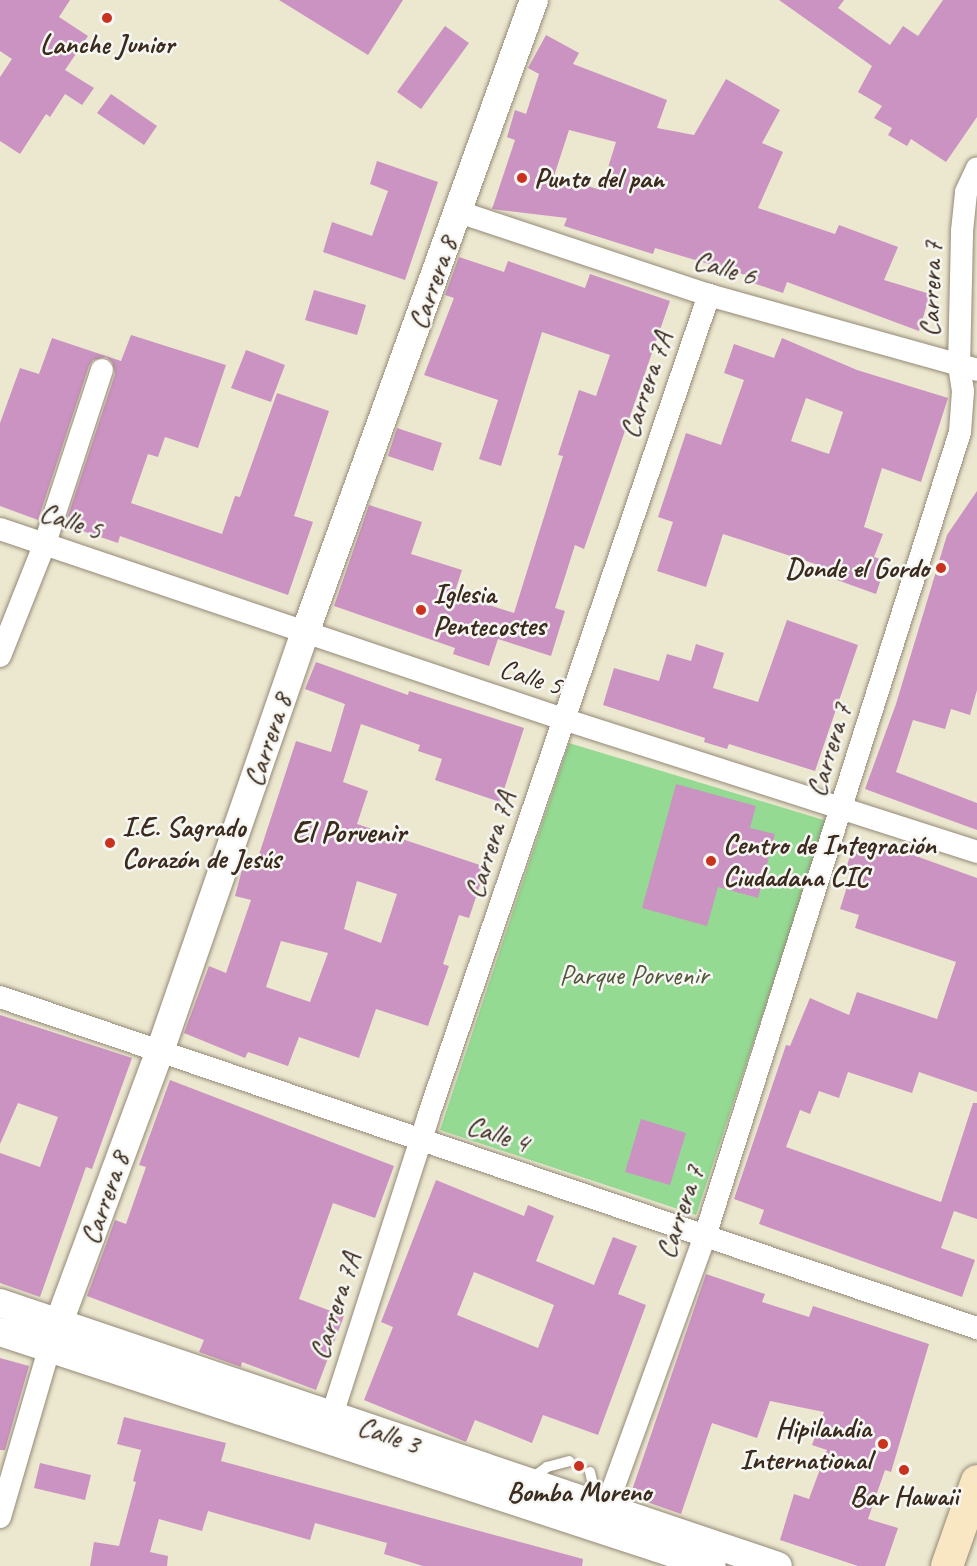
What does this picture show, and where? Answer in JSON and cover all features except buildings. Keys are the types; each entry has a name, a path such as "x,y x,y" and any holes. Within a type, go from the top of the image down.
{"main road":[{"path":"947,1566 977,1481"}],"street":[{"name":"Carrera 8","path":"0,1517 54,1336 160,1051 305,633 459,212 527,3"},
{"name":"Carrera 7","path":"602,1506 705,1236 960,432 963,391 968,369 962,231 966,192 977,168"},
{"name":"Calle 6","path":"459,212 709,295 968,369"},
{"name":"Carrera 7A","path":"332,1415 421,1140 709,295"},
{"path":"0,656 45,543 102,370"},
{"name":"Calle 5","path":"0,530 45,543 563,719 977,852"},
{"name":"Calle 4","path":"0,997 977,1328"},
{"name":"Calle 3","path":"0,1303 54,1336 712,1566"},
{"name":"Calle 3","path":"0,1332 54,1336 332,1415 778,1566"}],"lane":[{"path":"527,1481 547,1467 569,1461"},
{"path":"590,1472 602,1506"}],"green space":[{"name":"Parque Porvenir","path":"569,743 827,821 696,1215 440,1130"}],"place":[{"name":"Lanche Junior","path":"107,18"},
{"name":"Punto del pan","path":"522,178"},
{"name":"Donde el Gordo","path":"941,568"},
{"name":"Iglesia Pentecostes","path":"421,610"},
{"name":"I.E. Sagrado Corazón de Jesús","path":"110,843"},
{"name":"Centro de Integración Ciudadana CIC","path":"711,861"},
{"name":"Hipilandia International","path":"883,1444"},
{"name":"Bomba Moreno","path":"579,1466"},
{"name":"Bar Hawaii","path":"904,1470"}],"district":[{"name":"El Porvenir","path":"349,832"}]}
